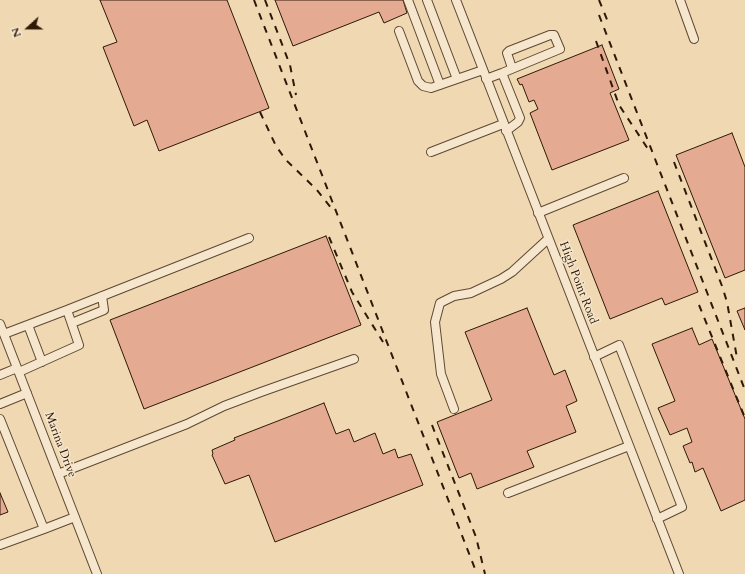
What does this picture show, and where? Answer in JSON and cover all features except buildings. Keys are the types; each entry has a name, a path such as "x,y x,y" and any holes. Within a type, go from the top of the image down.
{"street":[{"path":"408,0 440,85"},
{"path":"427,0 457,79"},
{"name":"High Point Road","path":"456,0 504,127 679,574"},
{"path":"680,0 694,39"},
{"path":"399,31 418,81 423,86 431,88 483,70"},
{"path":"486,79 560,49 554,35 550,35 509,51 507,53 512,68"},
{"path":"431,152 518,122 520,118 502,73"},
{"path":"538,213 624,178"},
{"path":"4,334 249,238"},
{"path":"454,409 441,374 435,322 440,303 454,296 471,293 501,279 516,268 548,239"},
{"path":"72,323 104,310 102,296"},
{"path":"0,375 42,362 79,345 67,310"},
{"name":"Marina Drive","path":"0,324 97,574"},
{"path":"28,325 42,362"},
{"path":"594,357 619,345 682,507 657,518"},
{"path":"58,474 187,424 232,403 354,359"},
{"path":"0,404 27,393"},
{"path":"0,419 44,529"},
{"path":"508,493 629,446"},
{"path":"0,545 75,517"}],"railway":[{"path":"254,0 477,574"},
{"path":"265,0 290,65 296,95"},
{"path":"599,0 608,22"},
{"path":"599,15 745,390"},
{"path":"596,41 619,105 648,149"},
{"path":"260,112 276,146 286,160 317,190 332,209"},
{"path":"674,162 722,286 727,302 737,358"},
{"path":"329,237 352,292 383,342"},
{"path":"699,305 745,418"},
{"path":"432,425 476,537 485,574"}]}
